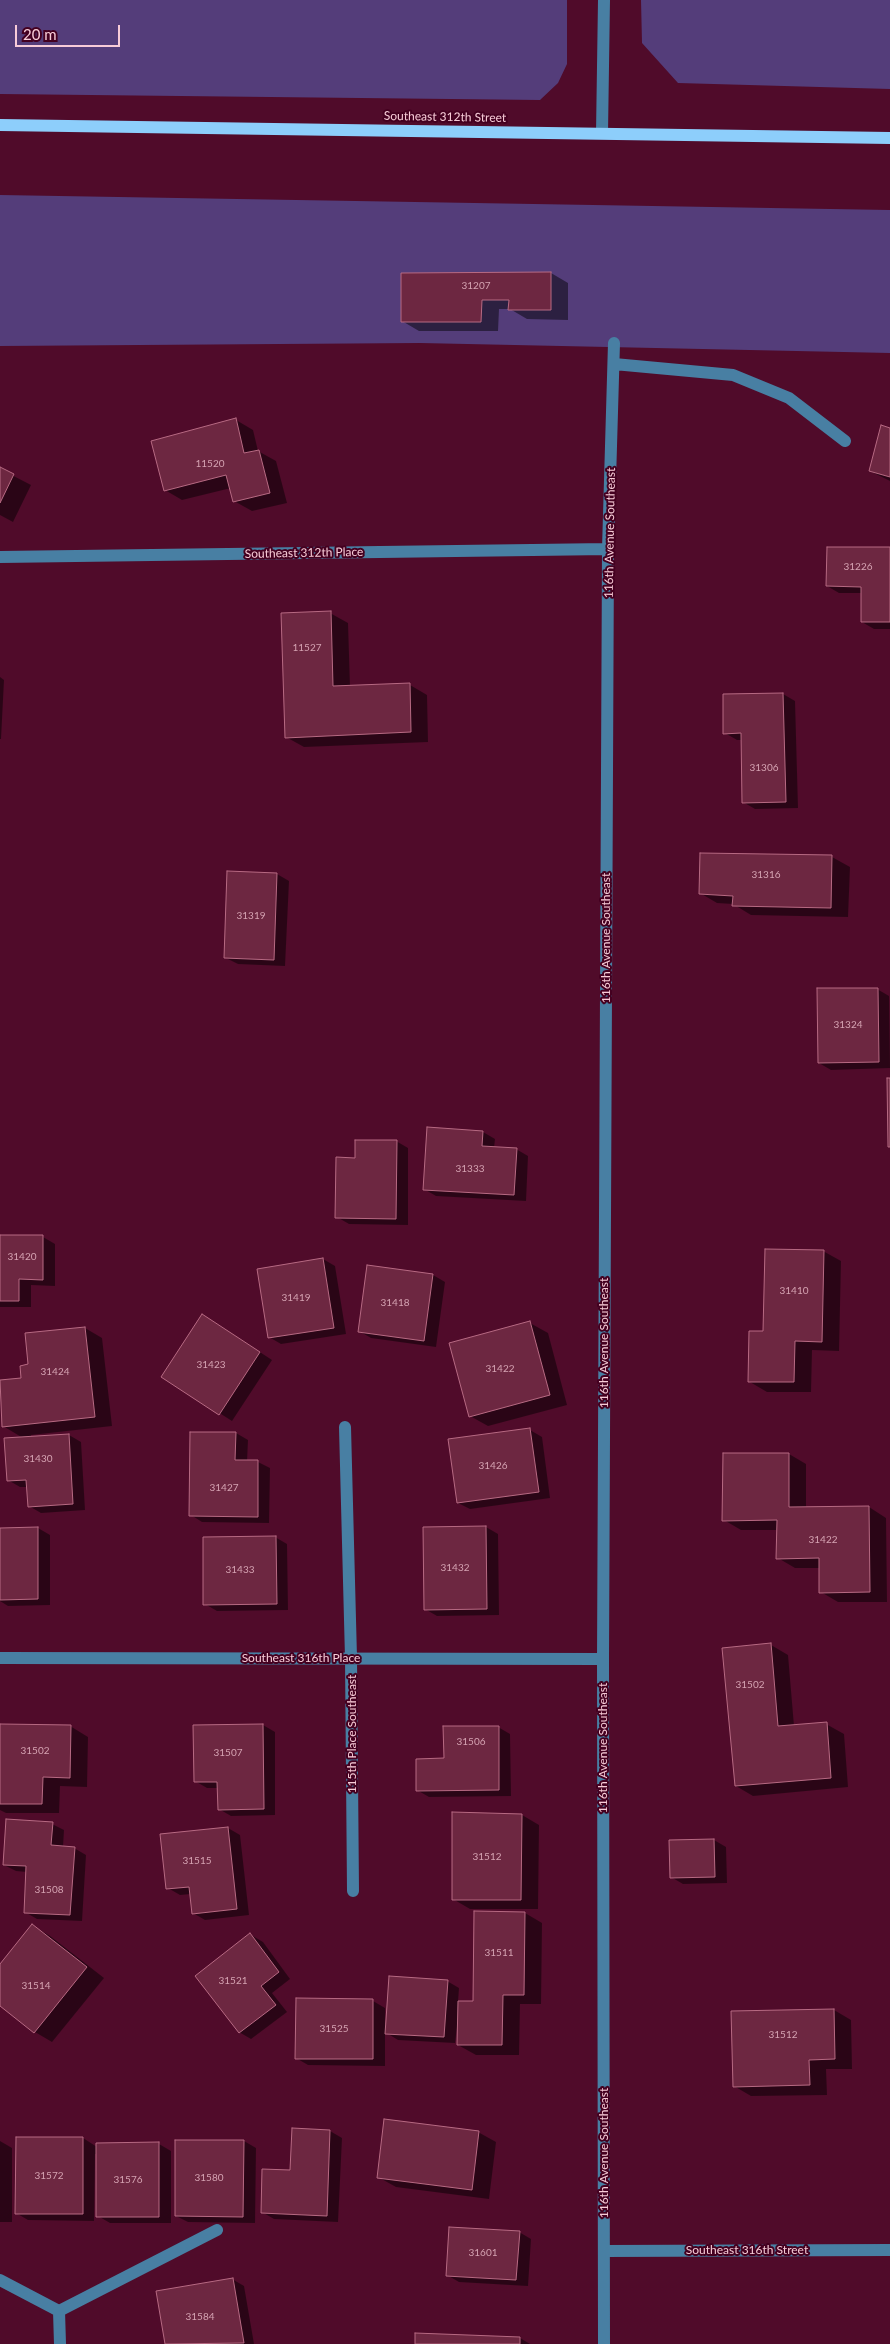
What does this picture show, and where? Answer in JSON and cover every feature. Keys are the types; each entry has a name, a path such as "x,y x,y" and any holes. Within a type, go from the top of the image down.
{"main road":[{"name":"Southeast 312th Street","path":"0,125 890,138"}],"street":[{"path":"602,133 604,0"},
{"name":"116th Avenue Southeast","path":"604,2344 602,1659 608,549 614,343"},
{"path":"614,364 732,375 789,398 845,440"},
{"name":"Southeast 312th Place","path":"0,558 608,549"},
{"name":"115th Place Southeast","path":"345,1427 351,1658 353,1891"},
{"name":"Southeast 316th Place","path":"0,1658 602,1659"},
{"path":"59,2311 217,2230"},
{"name":"Southeast 316th Street","path":"604,2250 890,2250"},
{"path":"0,2280 59,2311"},
{"path":"59,2311 60,2344"}],"shaded area":[{"path":"0,0 567,0 567,64 558,83 540,100 0,94"},
{"path":"641,0 890,0 890,89 678,83 642,43"},
{"path":"0,195 890,210 890,353 420,343 0,346"}],"building":[{"path":"551,272 551,310 508,310 509,300 482,300 481,322 401,322 401,273"},
{"path":"236,418 244,453 259,450 270,493 233,502 226,475 164,491 151,441"},
{"path":"881,425 890,428 890,477 869,471"},
{"path":"0,467 14,474 0,503"},
{"path":"827,547 890,547 890,622 861,622 861,587 826,586"},
{"path":"331,611 333,686 410,683 411,732 285,738 281,613"},
{"path":"783,693 786,802 742,803 741,733 723,734 723,694"},
{"path":"700,853 832,855 831,908 732,906 733,896 699,894"},
{"path":"227,871 277,873 274,960 224,958"},
{"path":"817,988 878,988 879,1062 818,1063"},
{"path":"887,1078 890,1078 890,1147 888,1147"},
{"path":"427,1127 483,1131 482,1146 517,1148 514,1195 423,1190"},
{"path":"355,1140 397,1140 396,1219 335,1218 336,1157 355,1158"},
{"path":"0,1235 43,1235 43,1280 19,1279 19,1301 0,1301"},
{"path":"765,1249 824,1250 822,1342 795,1341 794,1382 748,1382 749,1331 763,1331"},
{"path":"323,1258 334,1328 268,1338 257,1269"},
{"path":"367,1265 433,1274 424,1341 358,1332"},
{"path":"202,1314 260,1352 219,1415 161,1377"},
{"path":"530,1321 550,1395 469,1417 449,1343"},
{"path":"85,1327 95,1417 2,1427 0,1380 21,1378 20,1366 28,1364 25,1333"},
{"path":"530,1428 539,1492 457,1503 448,1439"},
{"path":"190,1432 236,1432 235,1460 258,1460 258,1517 189,1516"},
{"path":"69,1434 73,1504 28,1507 26,1480 7,1481 4,1438"},
{"path":"723,1453 789,1453 789,1507 869,1506 870,1592 819,1593 819,1558 776,1559 777,1520 722,1521"},
{"path":"486,1526 487,1609 424,1610 423,1527"},
{"path":"38,1527 38,1599 0,1600 0,1528"},
{"path":"276,1536 277,1604 203,1605 203,1537"},
{"path":"771,1643 778,1726 827,1722 831,1778 735,1786 722,1648"},
{"path":"0,1724 71,1725 70,1778 43,1777 42,1804 0,1804"},
{"path":"263,1724 264,1809 218,1810 217,1782 194,1782 193,1725"},
{"path":"443,1726 499,1726 499,1790 416,1791 416,1759 444,1758"},
{"path":"452,1812 522,1814 521,1900 452,1900"},
{"path":"6,1819 53,1822 51,1845 75,1847 70,1915 24,1913 26,1866 3,1865"},
{"path":"228,1827 237,1909 192,1914 189,1887 166,1889 160,1834"},
{"path":"714,1839 715,1877 670,1878 669,1840"},
{"path":"474,1911 525,1912 524,1995 503,1995 502,2045 457,2045 458,2001 473,2001"},
{"path":"32,1924 87,1967 34,2033 0,2006 0,1964"},
{"path":"250,1933 279,1972 261,1986 276,2005 239,2033 195,1976"},
{"path":"389,1976 448,1980 444,2037 385,2034"},
{"path":"296,1998 373,1999 373,2059 295,2059"},
{"path":"834,2009 835,2059 809,2060 810,2085 733,2087 731,2011"},
{"path":"384,2119 479,2131 472,2190 377,2178"},
{"path":"292,2128 330,2130 327,2216 261,2213 262,2169 290,2170"},
{"path":"16,2137 83,2137 83,2214 15,2214"},
{"path":"175,2140 244,2140 243,2217 175,2216"},
{"path":"159,2142 159,2217 96,2217 96,2143"},
{"path":"449,2227 520,2231 516,2280 446,2276"},
{"path":"233,2278 244,2343 165,2344 156,2291"},
{"path":"415,2333 520,2337 520,2344 415,2344"}]}
